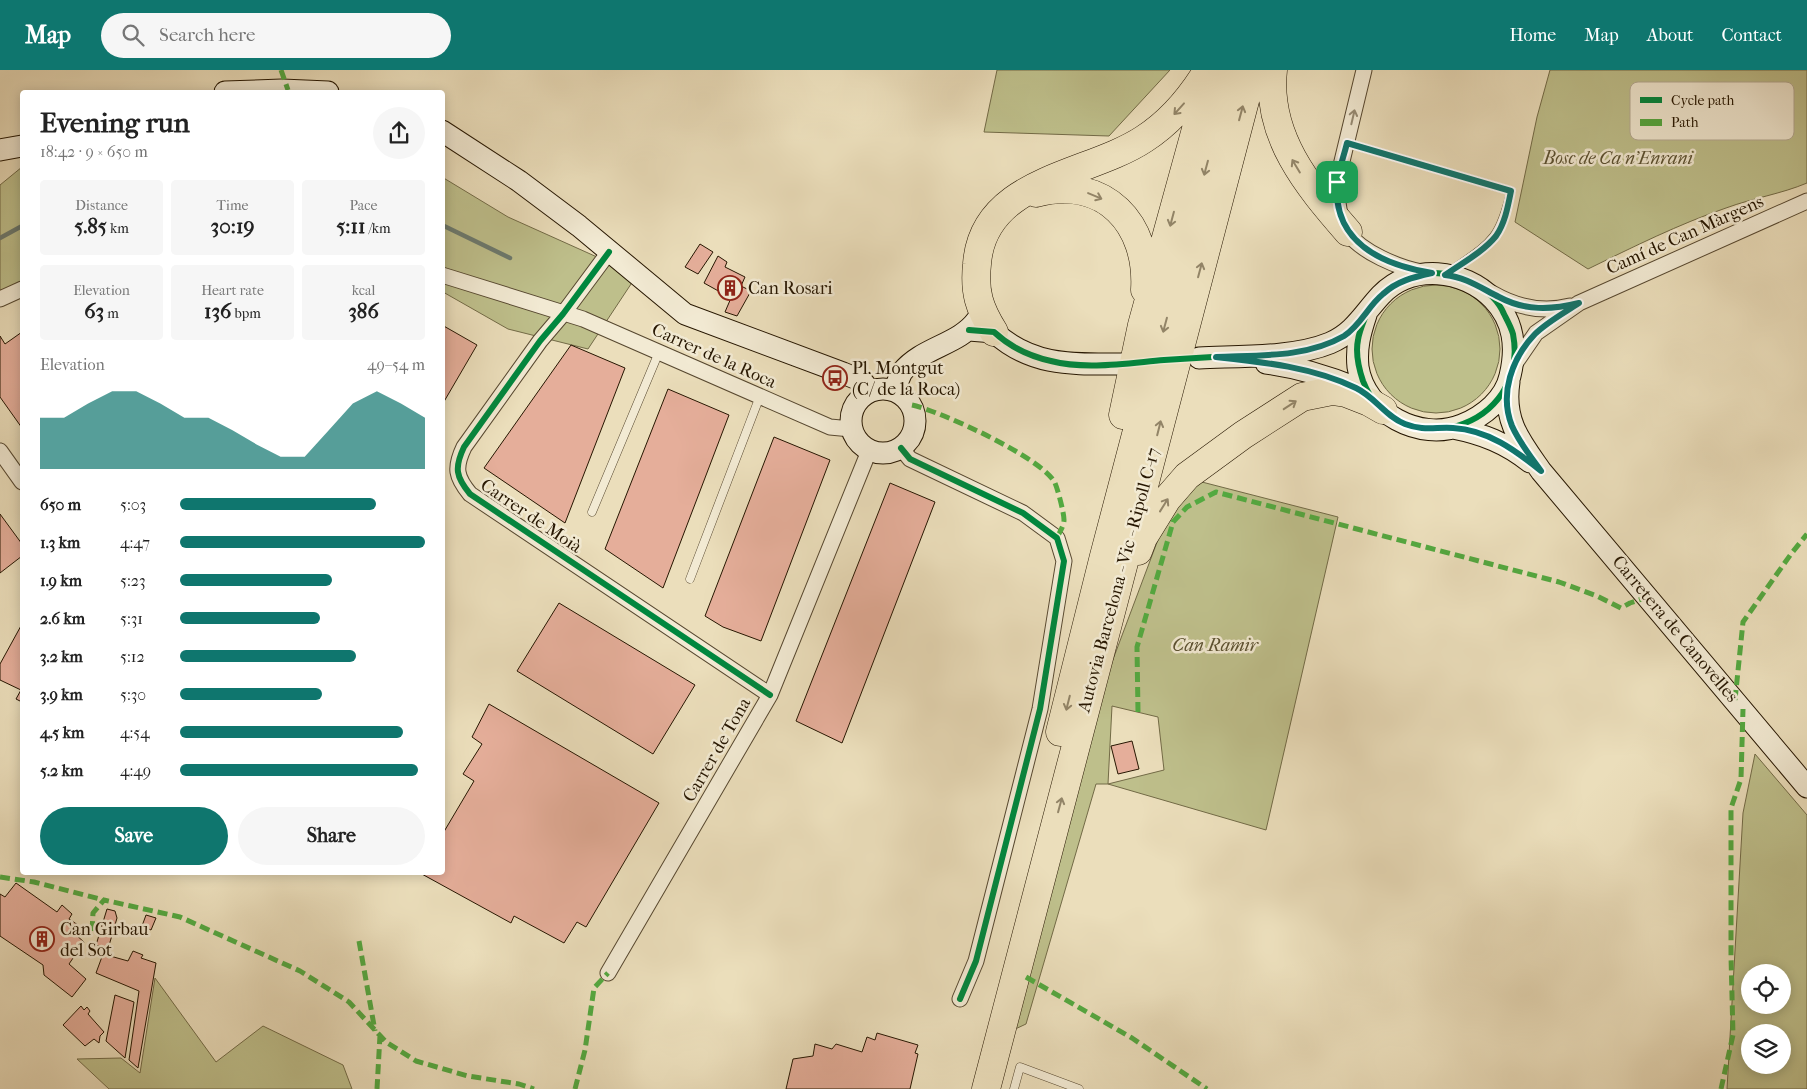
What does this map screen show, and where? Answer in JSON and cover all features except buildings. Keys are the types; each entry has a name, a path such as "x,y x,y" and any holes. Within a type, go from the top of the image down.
{"highway":[{"path":"982,325 975,284 977,256 981,242 995,215 1013,199 1060,175 1143,140 1177,112 1208,70"},
{"path":"1074,675 1085,592 1142,325 1177,201 1208,70"},
{"name":"Autovia Barcelona - Vic - Ripoll C-17","path":"968,1089 1232,70"},
{"name":"Autovia Barcelona - Vic - Ripoll C-17","path":"986,1089 1252,70"},
{"path":"1273,70 1275,115 1287,149 1310,187 1348,232"},
{"path":"1013,199 1042,191 1075,190 1090,194 1120,211 1131,224 1144,253 1146,270 1142,325"},
{"path":"1107,628 1144,538 1167,499 1187,476 1244,435 1302,397 1332,391 1346,393 1378,404"},
{"path":"997,1089 1005,1048 1002,1028"}],"street":[{"path":"1364,70 1337,182 1337,196 1343,221 1348,232 1383,259 1408,269 1459,276 1483,289 1502,308 1512,333 1515,358 1510,377 1496,403 1476,419 1453,428 1428,430 1404,424 1378,404 1338,380 1288,366 1207,357 1293,352 1313,348 1343,336 1354,329 1382,294 1405,279 1438,274"},
{"path":"445,133 519,181 585,230 685,314 843,373 862,382 870,391"},
{"path":"0,150 20,146"},
{"name":"Camí de Can Màrgens","path":"1483,289 1502,299 1528,308 1558,309 1579,303 1807,201"},
{"name":"Carrer de Moià","path":"609,252 563,314 540,341 464,447 457,471 461,483 470,494 770,695"},
{"name":"Carrer de la Roca","path":"445,276 583,319 830,426 851,429"},
{"path":"0,299 20,290"},
{"name":"Camí de Can Màrgens","path":"1510,377 1520,355 1536,333 1579,303"},
{"path":"1366,315 1358,341 1358,368 1368,391 1378,404"},
{"path":"894,390 902,372 927,352 982,325 1019,350 1050,361 1068,364 1122,364"},
{"name":"Carretera de Canovelles","path":"1510,377 1506,398 1512,426 1541,471 1807,787"},
{"path":"894,390 912,405 916,422 912,438 901,448 888,454 869,451 857,441 851,429 851,413 860,397 870,391 894,390"},
{"name":"Carretera de Canovelles","path":"1453,428 1490,438 1507,446 1541,471"},
{"path":"901,448 910,459 1023,513 1057,538 1064,561 1040,709 976,961 960,999"},
{"path":"0,451 20,479"},
{"name":"Carrer de Tona","path":"608,973 770,695 869,451"}],"lane":[{"path":"1347,143 1511,191 1505,215 1496,236 1486,246 1438,274"},
{"path":"592,512 659,352"},
{"path":"690,579 760,396"},
{"path":"1014,1089 1020,1067 1079,1089"}],"green space":[{"path":"997,70 1170,70 1109,136 984,132"},
{"name":"Bosc de Ca n'Enrani","path":"1550,70 1807,70 1807,183 1708,214 1656,236 1588,269 1515,222 1537,117"},
{"path":"20,169 20,285 0,290 0,185"},
{"path":"445,179 508,217 637,275 588,349 508,329 445,293"},
{"path":"1436,285 1460,290 1481,304 1495,325 1500,349 1495,373 1481,394 1460,408 1436,413 1412,408 1391,394 1377,373 1372,349 1377,325 1391,304 1412,290"},
{"name":"Can Ramir","path":"1198,481 1338,517 1266,830 1108,784 1096,784 1026,1024 1011,1031 1097,702 1168,513","holes":["1112,706 1158,717 1164,770 1108,784"]},
{"path":"1755,754 1807,815 1807,1089 1727,1089 1743,813"},
{"path":"155,978 216,1062 263,1026 343,1065 352,1089 109,1089 77,1059 121,1058 140,1073"}],"waterway":[{"path":"445,226 510,258"},
{"path":"0,238 20,227"}],"marked path":[{"path":"281,70 288,90"},
{"path":"912,405 944,416 989,437 1032,461 1047,473 1055,483 1064,517 1063,525 1057,538"},
{"path":"1138,712 1137,647 1173,522 1187,507 1216,492 1559,582 1597,596 1621,608 1648,597"},
{"path":"1735,700 1743,622 1807,534"},
{"path":"1721,1089 1733,1035 1731,808 1741,779 1743,709"},
{"path":"0,877 34,882 104,900"},
{"path":"92,931 93,913 104,900 180,917 300,971 349,1002 386,1042 416,1061 468,1076 519,1084 534,1089"},
{"path":"359,941 375,1031"},
{"path":"575,1089 585,1050 594,988 608,973"},
{"path":"1026,977 1132,1038 1207,1089"},
{"path":"377,1089 380,1035"}],"cycle path":[{"path":"609,252 563,314 540,341 464,447 459,461 459,477 470,494 770,695"},
{"path":"969,330 994,332 1028,354 1064,364 1078,365 1107,365 1293,352 1309,349 1345,335 1360,322 1381,295 1398,283 1419,275 1442,273 1464,279 1484,289 1499,305 1508,321 1513,334 1513,367 1502,394 1482,414 1457,426 1430,429 1403,424 1380,408 1363,381 1358,361 1357,345 1366,315"},
{"path":"901,448 910,459 1023,513 1057,538 1064,561 1040,709 976,961 960,999"}],"place":[{"name":"Can Rosari","path":"730,288"},
{"name":"Pl. Montgut (C/ de la Roca)","path":"835,378"},
{"name":"Can Girbau del Sot","path":"42,939"}],"route":[{"path":"1347,143 1511,191 1505,215 1496,236 1473,256 1445,275 1459,276 1502,299 1528,308 1558,309 1579,303 1536,333 1527,343 1511,371 1506,398 1512,426 1524,448 1541,471 1507,446 1475,432 1453,428 1428,430 1404,424 1383,410 1372,397 1338,380 1288,366 1216,357 1293,352 1330,343 1354,329 1382,294 1405,279 1432,273 1408,269 1383,259 1363,246 1348,232 1343,221 1337,196 1337,182 1347,143"}]}
